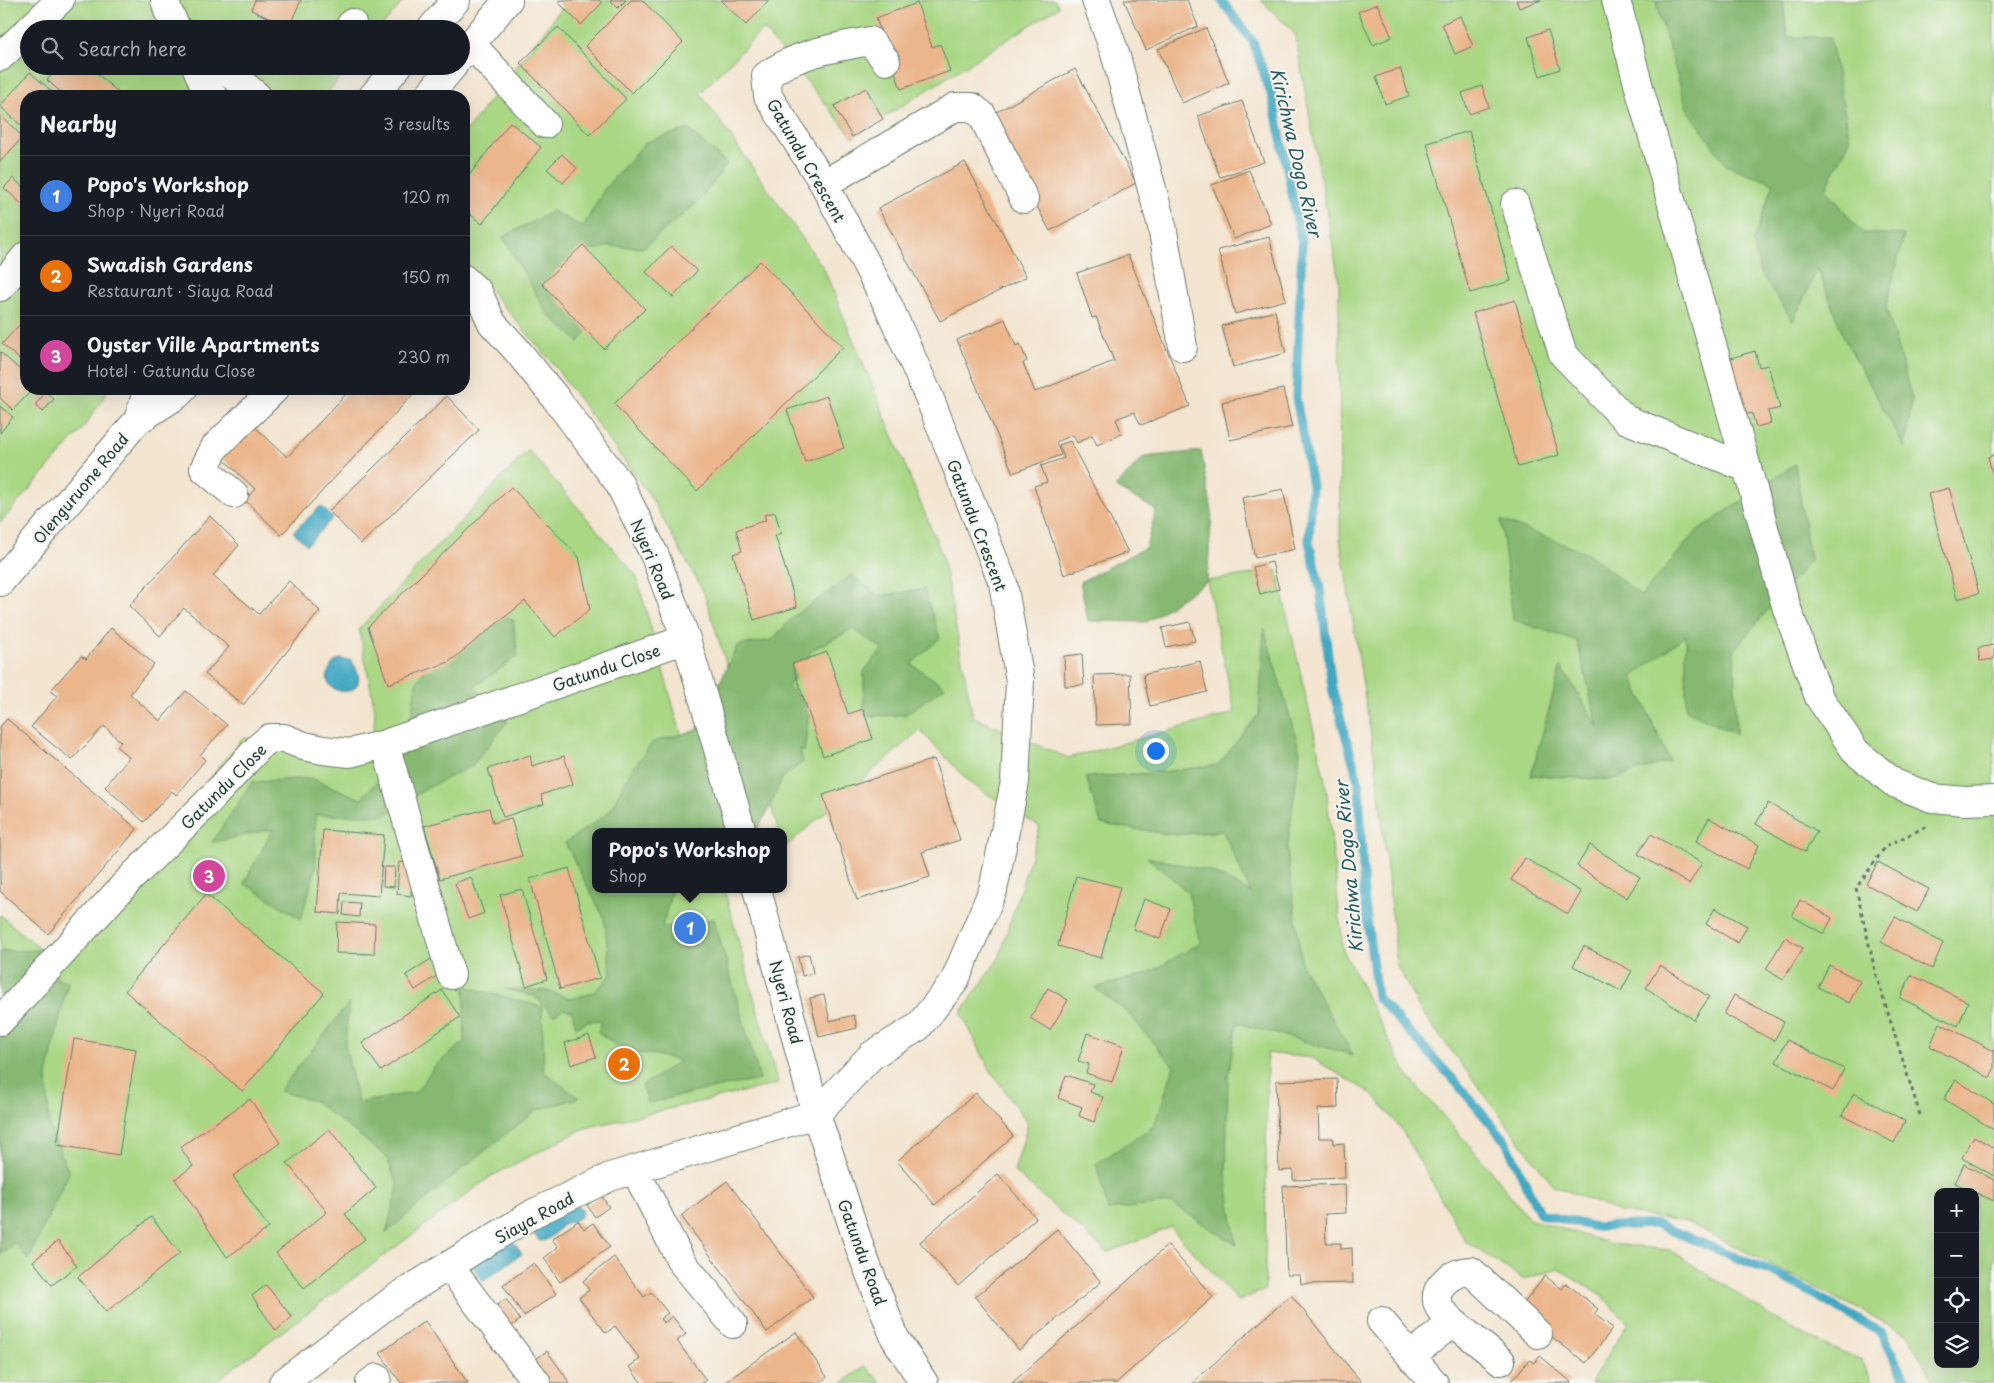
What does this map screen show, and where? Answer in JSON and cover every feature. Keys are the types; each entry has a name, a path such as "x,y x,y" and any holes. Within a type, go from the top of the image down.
{"street":[{"path":"39,20 60,0"},
{"path":"165,0 172,20"},
{"path":"439,20 456,0"},
{"path":"470,45 508,0"},
{"path":"1096,0 1115,53 1162,226 1183,347"},
{"path":"1616,0 1640,92 1787,609 1819,697 1856,752 1894,783 1932,798 1965,802 1994,800"},
{"path":"0,57 20,38"},
{"name":"Gatundu Crescent","path":"816,1114 872,1055 918,1027 954,982 993,890 1015,782 1020,681 1003,583 929,398 889,307 824,184 768,96 766,76 778,67 812,52 870,41 886,61"},
{"path":"470,54 545,124"},
{"path":"200,75 206,90"},
{"path":"237,75 251,90"},
{"path":"378,90 390,75"},
{"path":"433,90 445,75"},
{"path":"824,184 955,107 972,108 982,115 1024,199"},
{"path":"1515,204 1563,354 1625,419 1747,468"},
{"path":"0,287 20,263"},
{"name":"Nyeri Road","path":"470,285 478,292 492,323 554,396 618,483 656,556 686,639 741,828"},
{"name":"Nyeri Road","path":"470,314 492,323"},
{"name":"Olenguruone Road","path":"0,582 138,420 146,395"},
{"path":"138,420 177,395"},
{"path":"234,494 204,469 215,448 269,395"},
{"name":"Gatundu Close","path":"0,1021 128,880 270,738 284,738 314,748 350,753 385,744 686,639"},
{"path":"385,744 451,974"},
{"name":"Nyeri Road","path":"758,893 816,1114"},
{"name":"Siaya Road","path":"286,1382 396,1298 534,1214 610,1177 816,1114"},
{"name":"Gatundu Road","path":"816,1114 861,1251 895,1338 924,1383"},
{"path":"635,1170 681,1261 733,1324"},
{"path":"449,1266 537,1383"},
{"path":"1501,1361 1453,1322 1438,1307 1436,1297 1439,1288 1453,1274 1471,1271 1538,1334"},
{"path":"1382,1321 1434,1383"},
{"path":"1411,1356 1453,1322"}],"path":[{"path":"1920,1115 1876,975 1856,888 1886,846 1935,821"}],"green space":[{"path":"0,0 404,0 387,20 20,20 20,75 342,75 330,90 20,90 20,395 105,395 84,427 0,523"},
{"path":"568,0 1055,0 1059,7 853,137 763,29 700,93 824,269 942,555 973,717 1068,758 1235,713 1207,581 1277,570 1326,785 1343,950 1407,1075 1484,1162 1529,1219 1612,1244 1670,1250 1791,1329 1861,1360 1873,1383 1590,1383 1628,1323 1600,1294 1559,1269 1523,1279 1466,1242 1401,1129 1374,1095 1312,1058 1267,1053 1265,1290 1238,1301 1171,1227 1108,1253 1014,1172 1028,1124 989,1068 961,1013 999,958 1040,827 970,783 920,730 787,845 787,828 778,828 704,593 650,496 550,360 470,267 470,126"},
{"path":"1261,0 1994,0 1994,1383 1934,1383 1907,1334 1687,1222 1619,1212 1553,1185 1421,1011 1397,966 1377,774 1340,539 1339,281 1295,34"},
{"path":"1656,0 1783,0 1787,37 1830,37 1850,140 1826,188 1862,233 1904,235 1886,307 1912,399 1905,448 1844,338 1818,268 1793,321 1760,272 1753,241 1774,183 1726,165 1687,108"},
{"path":"688,129 727,164 698,202 643,248 610,246 577,254 601,312 579,342 547,313 503,237 553,211 583,227 605,188 646,142"},
{"path":"528,450 636,575 708,828 592,828 592,893 725,893 778,1084 585,1128 490,1177 213,1383 0,1383 0,915 58,964 243,738 372,760 375,710 359,629"},
{"path":"1201,451 1212,512 1207,581 1147,622 1088,621 1080,582 1146,547 1156,510 1115,487 1144,457"},
{"path":"1795,464 1810,560 1734,650 1736,734 1686,710 1686,635 1632,677 1670,761 1610,780 1531,775 1561,666 1598,727 1577,641 1513,620 1501,520 1589,554 1641,596 1695,533"},
{"path":"852,575 879,596 924,589 940,638 911,664 945,687 904,715 864,716 864,671 883,649 853,629 813,649 788,687 810,707 804,752 800,748 803,762 782,778 767,813 758,828 592,828 592,893 671,893 662,928 714,919 760,1080 648,1103 642,1086 680,1061 638,1053 617,1046 598,1032 602,1020 588,1021 576,1027 572,1011 563,1009 553,1015 534,996 504,989 547,991 572,999 594,992 611,975 604,918 565,843 610,811 630,772 653,742 697,730 737,646 772,640 793,617"},
{"path":"459,582 513,620 518,656 474,687 508,721 472,766 429,787 384,815 315,815 316,867 301,919 244,883 273,829 212,842 252,782 311,778 361,799 407,749 416,683 443,643"},
{"path":"1264,628 1300,752 1287,850 1302,966 1353,1055 1237,1023 1228,1076 1226,1173 1236,1245 1171,1203 1108,1210 1096,1164 1154,1126 1174,1067 1127,1012 1095,988 1149,973 1200,943 1188,892 1147,857 1210,871 1251,893 1223,831 1175,835 1101,824 1086,777 1153,773 1218,765 1259,714"},
{"path":"41,950 58,964 56,979 68,981 47,1075 49,1124 69,1173 28,1260 15,1243 0,1255 0,953 2,951"},
{"path":"465,986 542,1007 544,1072 579,1098 537,1110 459,1171 386,1233 398,1186 386,1156 314,1101 279,1091 349,1003 345,1044 358,1103 416,1092 435,1066 464,1042"},
{"path":"865,1366 881,1383 842,1383"}],"water":[{"path":"321,506 333,518 307,545 293,532"},
{"path":"340,659 351,660 358,673 358,683 353,689 346,691 338,690 331,686 327,680 331,666"},
{"path":"575,1206 582,1210 581,1216 563,1225 550,1238 539,1241 531,1230"},
{"path":"507,1233 522,1254 483,1281 469,1261"}],"building":[{"path":"255,0 301,0 292,20 273,20 251,10"},
{"path":"560,0 599,0 602,3 581,25 558,2"},
{"path":"610,0 626,0 618,8"},
{"path":"631,0 642,0 683,42 632,93 585,46"},
{"path":"720,0 769,0 746,25"},
{"path":"1124,0 1187,0 1198,26 1146,50"},
{"path":"1516,0 1541,0 1519,8"},
{"path":"917,3 932,47 940,44 950,71 901,89 876,18"},
{"path":"1377,4 1392,37 1373,45 1358,12"},
{"path":"1460,16 1473,46 1455,54 1442,24"},
{"path":"558,27 626,99 589,135 520,63"},
{"path":"1206,28 1229,83 1182,103 1158,49"},
{"path":"1548,30 1560,69 1540,76 1528,37"},
{"path":"1400,68 1409,96 1385,104 1376,77"},
{"path":"1075,69 1136,183 1050,231 989,116"},
{"path":"27,75 33,75 50,90 20,90 20,124 0,106"},
{"path":"52,75 99,75 115,90 58,90 47,80"},
{"path":"1482,86 1489,107 1469,114 1462,93"},
{"path":"866,88 883,119 852,137 834,106"},
{"path":"1242,101 1264,162 1220,177 1198,116"},
{"path":"0,115 20,134 20,140 0,162"},
{"path":"510,122 541,147 482,224 470,214 470,174"},
{"path":"1469,131 1511,281 1470,293 1427,143"},
{"path":"562,154 577,168 563,183 547,169"},
{"path":"965,162 1026,277 940,321 878,208"},
{"path":"1249,170 1271,224 1234,239 1212,185"},
{"path":"13,178 20,184 20,202 4,188"},
{"path":"1269,237 1286,300 1235,314 1218,250"},
{"path":"583,245 645,309 604,349 542,284"},
{"path":"671,246 697,271 673,297 646,272"},
{"path":"1128,255 1190,406 1141,425 1134,412 1116,419 1122,434 1097,445 1092,435 1077,443 1073,435 1056,442 1061,455 1013,473 957,340 1005,319 1016,346 1020,344 1027,361 1023,363 1035,392 1114,361 1096,317 1092,318 1077,273"},
{"path":"760,261 843,347 697,491 614,404"},
{"path":"1515,300 1559,455 1518,467 1473,313"},
{"path":"1275,311 1286,353 1233,367 1222,326"},
{"path":"20,324 20,360 2,344"},
{"path":"1755,351 1759,367 1768,365 1780,408 1768,411 1771,423 1756,427 1752,413 1742,415 1732,380 1736,378 1731,358"},
{"path":"0,352 20,370 20,395 27,395 13,410 0,398"},
{"path":"1283,389 1292,427 1230,440 1222,402"},
{"path":"43,395 49,395 54,399 43,412 35,405"},
{"path":"345,395 412,395 281,535 245,500 255,489 221,457 252,424 287,457"},
{"path":"447,396 479,430 361,544 329,511"},
{"path":"827,396 844,448 805,462 787,410"},
{"path":"0,406 13,417 0,433"},
{"path":"1070,441 1128,552 1064,575 1034,486 1047,482 1041,466 1064,458 1059,445"},
{"path":"1994,455 1994,476 1993,476 1988,457"},
{"path":"511,487 579,557 590,609 555,637 525,601 449,662 388,684 368,627"},
{"path":"1949,488 1979,593 1957,599 1928,494"},
{"path":"1283,489 1295,549 1255,558 1242,498"},
{"path":"775,512 781,533 775,535 797,607 754,620 733,554 742,551 736,530 766,520 764,515"},
{"path":"210,516 239,545 213,576 259,614 289,581 320,611 243,705 205,674 229,647 184,608 160,636 129,606"},
{"path":"1272,562 1279,589 1260,594 1253,567"},
{"path":"1190,622 1195,641 1166,647 1162,628"},
{"path":"111,628 154,664 130,694 160,721 186,691 227,725 200,755 205,760 176,795 172,791 144,822 105,787 129,757 117,747 121,742 104,726 72,760 31,727 57,696 50,691 81,656 86,659"},
{"path":"1994,645 1994,659 1980,661 1978,648"},
{"path":"827,652 848,714 863,709 873,739 823,756 792,664"},
{"path":"1082,654 1084,685 1065,686 1064,656"},
{"path":"1200,661 1207,692 1150,706 1143,675"},
{"path":"1130,674 1132,724 1096,725 1094,675"},
{"path":"7,719 137,829 48,934 0,891 0,727"},
{"path":"530,755 532,766 564,756 573,784 541,795 544,804 503,817 488,769"},
{"path":"934,759 960,840 922,852 930,877 857,900 823,795"},
{"path":"1768,803 1817,831 1805,852 1756,824"},
{"path":"489,808 493,823 511,818 522,856 440,879 424,826"},
{"path":"1709,818 1759,845 1747,869 1696,841"},
{"path":"323,830 384,835 379,896 341,893 340,914 317,912"},
{"path":"1651,834 1702,863 1689,884 1638,854"},
{"path":"1590,845 1640,877 1627,898 1577,866"},
{"path":"1525,858 1581,892 1568,914 1511,880"},
{"path":"399,862 413,864 411,896 397,894"},
{"path":"1878,862 1929,889 1917,912 1866,884"},
{"path":"384,867 395,867 394,887 383,886"},
{"path":"569,868 600,978 560,989 530,879"},
{"path":"1076,876 1120,887 1101,958 1058,946"},
{"path":"471,877 484,913 468,919 455,883"},
{"path":"522,889 547,979 526,986 500,895"},
{"path":"206,894 324,993 242,1091 125,991"},
{"path":"1144,899 1171,909 1160,939 1133,929"},
{"path":"1800,900 1832,918 1824,934 1792,916"},
{"path":"344,902 360,903 359,917 343,915"},
{"path":"1715,908 1747,926 1738,943 1706,924"},
{"path":"1895,917 1943,943 1932,969 1881,942"},
{"path":"337,922 375,924 374,954 336,953"},
{"path":"1785,937 1803,948 1783,980 1766,969"},
{"path":"1584,946 1632,971 1621,991 1573,966"},
{"path":"809,954 813,973 802,976 798,957"},
{"path":"431,959 440,974 415,990 406,975"},
{"path":"1660,965 1709,997 1694,1020 1646,988"},
{"path":"1829,965 1860,981 1849,1003 1818,987"},
{"path":"1911,975 1968,1002 1958,1026 1900,998"},
{"path":"1048,988 1068,1000 1050,1030 1030,1018"},
{"path":"442,990 460,1017 381,1071 362,1043"},
{"path":"824,995 830,1021 854,1015 857,1028 819,1037 810,998"},
{"path":"1734,995 1784,1022 1774,1041 1724,1014"},
{"path":"1940,1023 1994,1051 1994,1069 1990,1078 1930,1046"},
{"path":"1087,1033 1124,1046 1112,1082 1086,1073 1089,1064 1078,1061"},
{"path":"589,1035 596,1057 571,1065 565,1043"},
{"path":"74,1039 136,1049 119,1155 57,1145"},
{"path":"1787,1040 1844,1069 1833,1091 1776,1062"},
{"path":"625,1055 629,1070 617,1074 612,1060"},
{"path":"1066,1075 1093,1084 1090,1092 1103,1097 1094,1122 1079,1116 1082,1107 1058,1098"},
{"path":"1337,1079 1338,1108 1318,1109 1319,1138 1333,1138 1333,1144 1344,1143 1345,1178 1293,1180 1293,1170 1279,1171 1276,1081"},
{"path":"1956,1080 1994,1104 1994,1130 1944,1099"},
{"path":"976,1093 1013,1136 935,1205 897,1161"},
{"path":"1854,1093 1905,1121 1894,1143 1842,1115"},
{"path":"250,1099 280,1143 233,1176 269,1228 227,1257 175,1179 193,1166 180,1147"},
{"path":"329,1129 376,1188 345,1214 365,1239 304,1288 276,1253 327,1212 287,1163"},
{"path":"1974,1136 1994,1148 1994,1176 1962,1158"},
{"path":"1964,1164 1994,1180 1994,1201 1979,1194 1979,1188 1966,1188 1955,1183"},
{"path":"998,1174 1036,1218 958,1286 920,1242"},
{"path":"727,1181 813,1297 767,1332 681,1216"},
{"path":"1345,1184 1346,1213 1325,1214 1326,1243 1341,1243 1341,1249 1352,1248 1353,1283 1301,1284 1300,1275 1287,1275 1283,1186"},
{"path":"601,1195 609,1207 595,1217 587,1205"},
{"path":"151,1217 180,1253 106,1312 78,1277"},
{"path":"578,1221 584,1229 593,1223 610,1247 560,1282 544,1258 558,1247 552,1239"},
{"path":"1057,1229 1101,1282 1019,1350 975,1297"},
{"path":"58,1241 77,1266 52,1285 33,1261"},
{"path":"1168,1245 1213,1297 1116,1383 1012,1383"},
{"path":"614,1257 644,1297 651,1292 668,1313 660,1319 664,1323 672,1316 686,1334 677,1341 706,1380 702,1383 642,1383 629,1367 640,1359 615,1326 606,1333 579,1298 589,1290 583,1281"},
{"path":"534,1263 556,1294 524,1316 503,1285"},
{"path":"1545,1276 1562,1289 1566,1283 1598,1309 1594,1314 1613,1328 1586,1363 1518,1311"},
{"path":"266,1285 292,1317 276,1331 252,1296"},
{"path":"1291,1295 1362,1383 1192,1383"},
{"path":"506,1299 520,1320 506,1330 492,1309"},
{"path":"425,1321 468,1383 401,1383 380,1353"},
{"path":"796,1332 827,1377 819,1383 724,1383"},
{"path":"547,1351 570,1383 544,1383 530,1363"},
{"path":"1540,1356 1571,1383 1510,1383 1529,1360 1534,1363"}],"waterway":[{"name":"Kirichwa Dogo River","path":"1221,0 1253,42 1273,100 1302,243 1296,398 1312,486 1309,542 1320,588 1332,688 1359,783 1364,895 1377,997 1454,1080 1506,1142 1540,1214 1595,1227 1656,1224 1781,1276 1882,1333 1907,1383"}],"place":[{"name":"Oyster Ville Apartments","path":"209,876"},
{"name":"Popo's Workshop","path":"690,928"},
{"name":"Swadish Gardens","path":"624,1064"}]}
